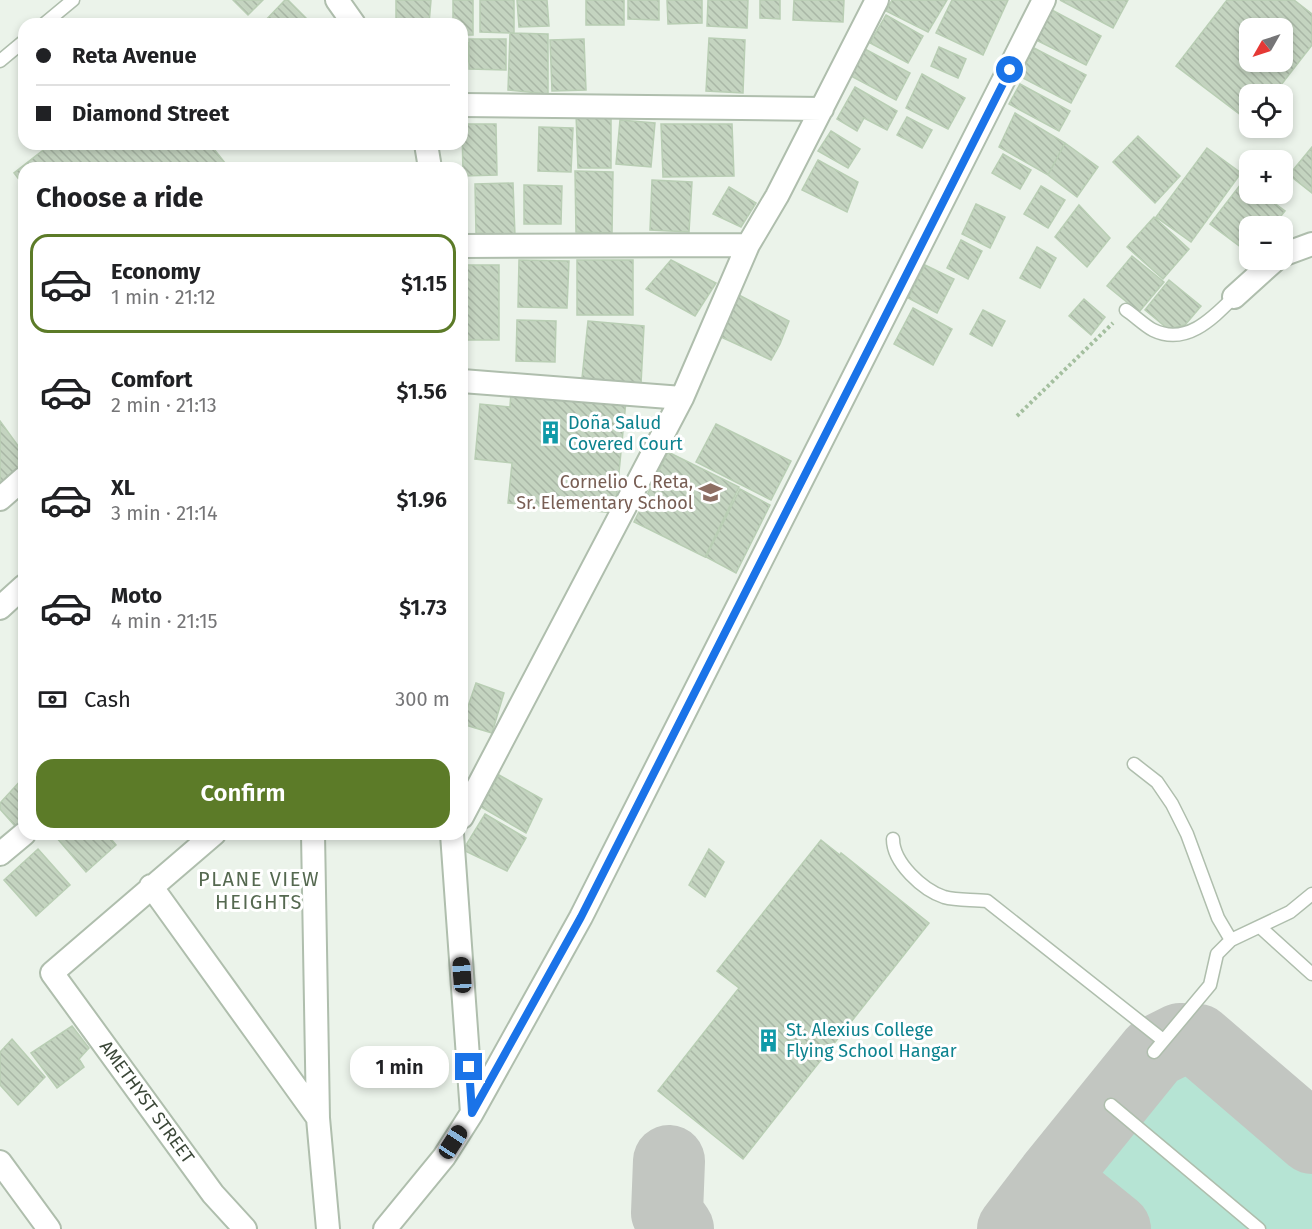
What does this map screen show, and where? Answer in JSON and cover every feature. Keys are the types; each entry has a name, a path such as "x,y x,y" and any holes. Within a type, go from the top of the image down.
{"street":[{"path":"337,0 350,18"},
{"path":"468,805 682,398 748,245 777,196 877,0"},
{"path":"385,1229 444,1157 472,1113 581,917 1044,0"},
{"path":"468,105 822,109"},
{"path":"1293,251 1312,244"},
{"path":"468,246 748,245"},
{"path":"1234,297 1264,270"},
{"path":"468,381 682,398"},
{"path":"0,499 18,483"},
{"path":"0,608 18,592"},
{"path":"0,854 18,839"},
{"path":"207,840 152,886 318,1118"},
{"path":"313,840 318,1118 328,1229"},
{"path":"456,840 472,1113"},
{"name":"AMETHYST STREET","path":"152,886 52,973 213,1194 244,1229"},
{"path":"2,1170 49,1229"}],"lane":[{"path":"51,18 73,0"},
{"path":"0,61 18,46"},
{"path":"1126,310 1153,330 1171,335 1188,333 1202,326 1234,297"},
{"path":"1134,764 1156,782 1172,804 1187,834 1218,918 1231,940"},
{"path":"893,839 893,848 903,865 934,893 954,899 974,899 987,902 1163,1040"},
{"path":"1154,1052 1210,985 1217,954 1231,940 1290,912 1312,894"},
{"path":"1260,927 1312,974"},
{"path":"1111,1105 1259,1229"}],"path":[{"path":"1017,416 1126,310"}],"green space":[{"path":"1194,1056 1209,1062 1312,1151 1312,1229 1131,1229 1077,1187 1179,1060"},
{"path":"1068,1199 1105,1229 1043,1229"}],"building":[{"path":"233,0 263,0 248,15"},
{"path":"285,0 288,0 306,18 268,18"},
{"path":"396,0 431,0 430,18 396,18"},
{"path":"453,0 473,0 473,35 468,35 468,18 453,18"},
{"path":"480,0 514,0 514,33 480,32"},
{"path":"517,0 547,0 549,26 519,27"},
{"path":"586,0 624,0 624,25 586,25"},
{"path":"628,0 659,0 659,20 628,19"},
{"path":"667,0 702,0 702,23 668,24"},
{"path":"708,0 748,0 747,28 707,26"},
{"path":"760,0 780,0 780,19 760,18"},
{"path":"794,0 844,0 843,22 793,20"},
{"path":"892,0 947,0 928,32 886,11"},
{"path":"952,0 1008,0 983,55 936,33"},
{"path":"1060,0 1128,0 1113,28"},
{"path":"1227,0 1294,0 1312,14 1312,45 1293,70 1293,18 1239,18 1239,72 1291,72 1282,84 1239,84 1239,114 1176,66"},
{"path":"1050,9 1101,36 1086,65 1034,39"},
{"path":"886,15 923,36 908,63 870,43"},
{"path":"510,33 548,34 548,94 508,90"},
{"path":"709,38 745,40 743,93 706,91"},
{"path":"469,39 506,39 506,70 469,69"},
{"path":"584,39 586,90 552,91 550,40"},
{"path":"939,47 966,59 958,78 931,66"},
{"path":"863,48 910,73 896,100 849,75"},
{"path":"1034,48 1086,75 1071,103 1019,76"},
{"path":"922,74 965,98 948,129 906,108"},
{"path":"1020,84 1070,111 1059,131 1009,104"},
{"path":"855,87 897,111 887,130 864,118 857,131 837,119"},
{"path":"1015,113 1065,143 1048,175 999,147"},
{"path":"576,114 611,116 611,168 578,168"},
{"path":"907,117 932,130 922,148 897,135"},
{"path":"620,120 655,123 651,167 616,164"},
{"path":"468,124 496,124 497,175 468,176 468,162 463,162 462,150 468,150"},
{"path":"661,124 732,124 734,176 663,177"},
{"path":"539,127 573,128 571,172 538,171"},
{"path":"831,131 860,149 848,168 818,151"},
{"path":"1138,136 1180,176 1155,203 1113,162"},
{"path":"1065,143 1098,167 1077,197 1048,175"},
{"path":"1312,147 1312,193 1293,178 1293,170"},
{"path":"1207,148 1239,172 1239,176 1191,242 1156,217"},
{"path":"43,150 215,150 224,162 28,162"},
{"path":"1003,154 1031,170 1020,189 992,173"},
{"path":"818,160 858,182 847,212 802,190"},
{"path":"575,171 613,172 612,233 576,232"},
{"path":"652,180 692,182 689,232 650,230"},
{"path":"513,183 515,236 476,233 475,184"},
{"path":"524,185 562,186 561,224 524,224"},
{"path":"1041,186 1065,200 1048,228 1024,214"},
{"path":"1239,186 1239,204 1276,204 1285,211 1281,216 1239,216 1239,246 1210,224"},
{"path":"729,187 756,203 741,227 713,214"},
{"path":"976,204 1005,217 990,248 962,234"},
{"path":"1079,205 1110,238 1087,267 1055,237"},
{"path":"1154,217 1189,249 1163,279 1127,247"},
{"path":"961,240 982,251 968,279 947,268"},
{"path":"1037,247 1056,258 1040,288 1020,278"},
{"path":"1132,256 1164,282 1139,312 1107,286"},
{"path":"519,260 569,261 567,308 518,307"},
{"path":"577,260 633,260 633,315 577,315"},
{"path":"671,260 716,283 695,316 646,289"},
{"path":"468,265 499,265 499,340 468,340"},
{"path":"925,265 954,279 937,313 908,298"},
{"path":"1169,280 1201,306 1185,325 1168,329 1145,310"},
{"path":"737,294 789,321 771,360 719,336"},
{"path":"1084,299 1105,317 1091,335 1069,316"},
{"path":"913,308 952,329 933,365 894,344"},
{"path":"983,310 1005,321 992,346 970,334"},
{"path":"517,320 556,321 555,362 516,361"},
{"path":"588,321 644,326 641,384 582,378"},
{"name":"Doña Salud Covered Court","path":"511,390 626,401 615,513 508,503 512,463 475,459 480,404 510,407"},
{"path":"0,421 18,446 18,469 0,484"},
{"path":"716,424 791,461 771,500 696,462"},
{"path":"668,452 739,487 705,557 634,522"},
{"path":"740,489 770,505 736,573 706,557"},
{"path":"476,683 504,693 492,733 468,726 468,706"},
{"path":"499,775 542,799 526,833 481,807"},
{"path":"18,783 18,824 15,826 0,809 0,803"},
{"path":"485,814 526,838 507,871 463,850"},
{"path":"59,840 112,840 116,845 86,872"},
{"name":"St. Alexius College Flying School Hangar","path":"821,840 840,855 841,853 929,923 743,1159 658,1091 739,988 717,971"},
{"path":"38,849 70,885 36,916 4,880"},
{"path":"709,849 724,862 705,897 689,885"},
{"path":"72,1026 89,1048 79,1059 84,1067 57,1088 31,1053"},
{"path":"12,1039 45,1077 18,1105 0,1085 0,1052"}],"taxiway":[{"path":"1013,1229 1154,1052 1180,1039 1198,1040 1312,1138"},
{"path":"669,1161 667,1213 678,1229"},
{"path":"1052,1178 1115,1229"}],"place":[{"name":"Doña Salud Covered Court","path":"550,433"},
{"name":"Cornelio C. Reta, Sr. Elementary School","path":"711,492"},
{"name":"St. Alexius College Flying School Hangar","path":"768,1040"}],"district":[{"name":"PLANE VIEW HEIGHTS","path":"259,890"}],"route":[{"path":"469,1067 472,1113 581,917 1010,70"}]}
